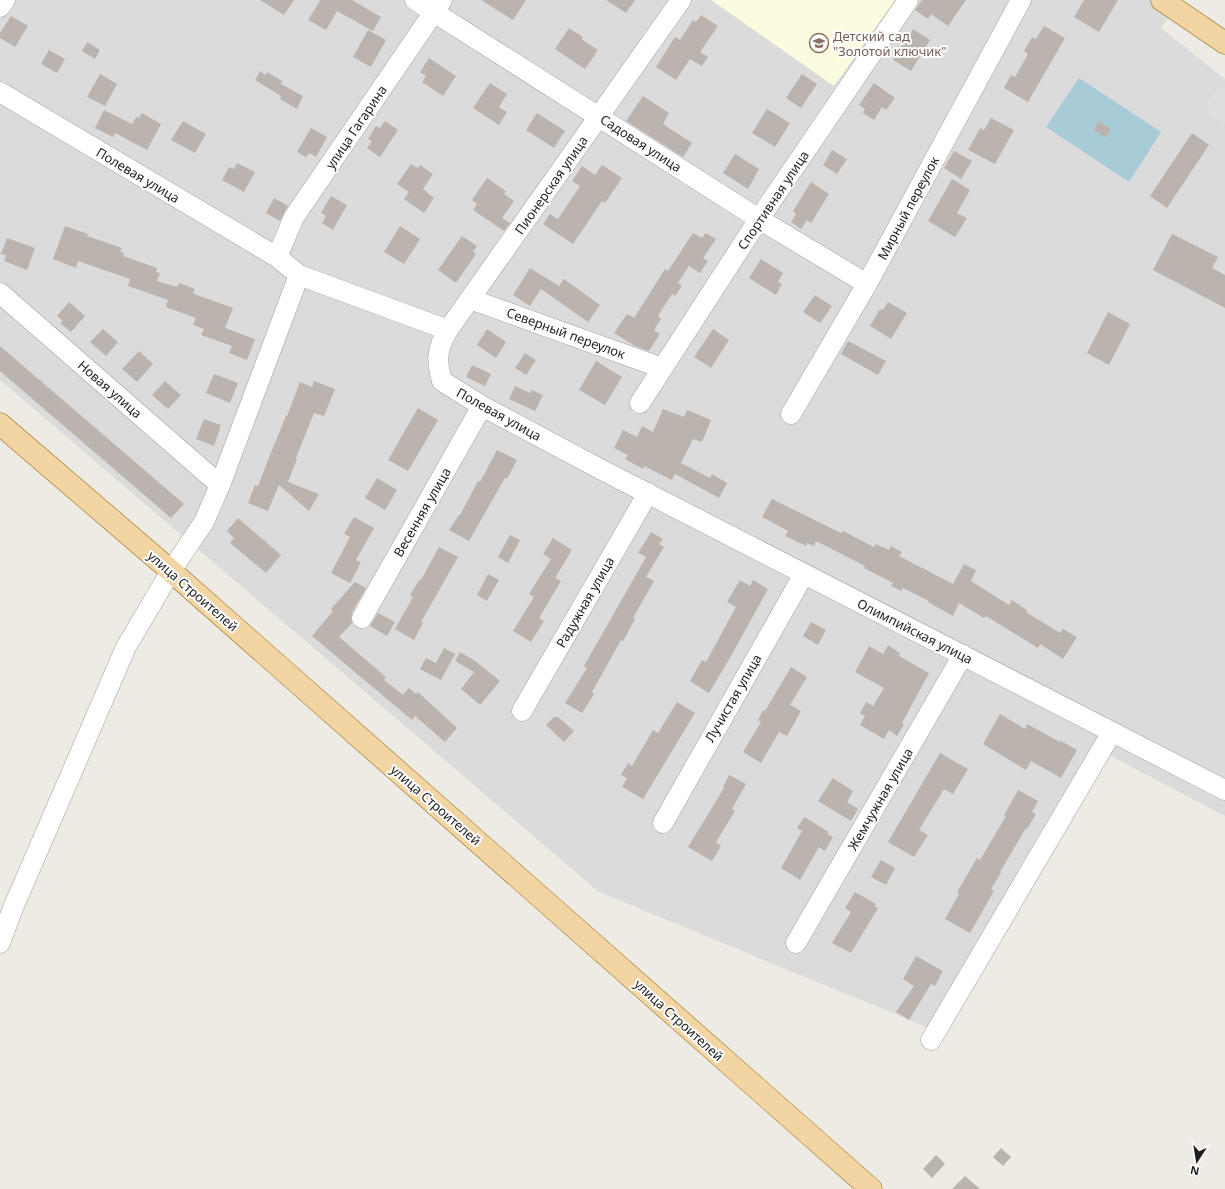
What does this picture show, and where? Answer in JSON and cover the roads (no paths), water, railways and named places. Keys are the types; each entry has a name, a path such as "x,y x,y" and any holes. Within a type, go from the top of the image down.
{"main road":[{"path":"1162,0 1225,44"},
{"name":"улица Строителей","path":"0,424 171,571 871,1189"}],"street":[{"path":"0,7 5,0"},
{"name":"Садовая улица","path":"415,0 438,6 600,116 759,219 867,284"},
{"name":"Пионерская улица","path":"448,330 681,0"},
{"name":"Спортивная улица","path":"640,403 759,219 908,0"},
{"name":"Мирный переулок","path":"790,414 867,284 1022,0"},
{"name":"улица Гагарина","path":"277,258 294,217 438,6"},
{"name":"Полевая улица","path":"0,92 277,258"},
{"path":"277,258 299,275 448,330"},
{"path":"0,943 13,908 126,647 171,571 204,522 220,485 299,275"},
{"name":"Новая улица","path":"0,293 220,485"},
{"name":"Северный переулок","path":"470,299 662,368"},
{"name":"Полевая улица","path":"448,330 442,341 439,352 438,367 442,381 482,406 604,471"},
{"name":"Весенняя улица","path":"362,618 482,406"},
{"name":"Олимпийская улица","path":"604,471 1225,790"},
{"name":"Радужная улица","path":"522,711 648,493"},
{"name":"Лучистая улица","path":"663,823 804,574"},
{"name":"Жемчужная улица","path":"796,943 963,655"},
{"path":"931,1040 1112,732"}],"water":[{"path":"1079,78 1161,132 1129,182 1046,127"}],"place":[{"name":"Детский сад \"Золотой ключик\"","path":"819,43"}]}
